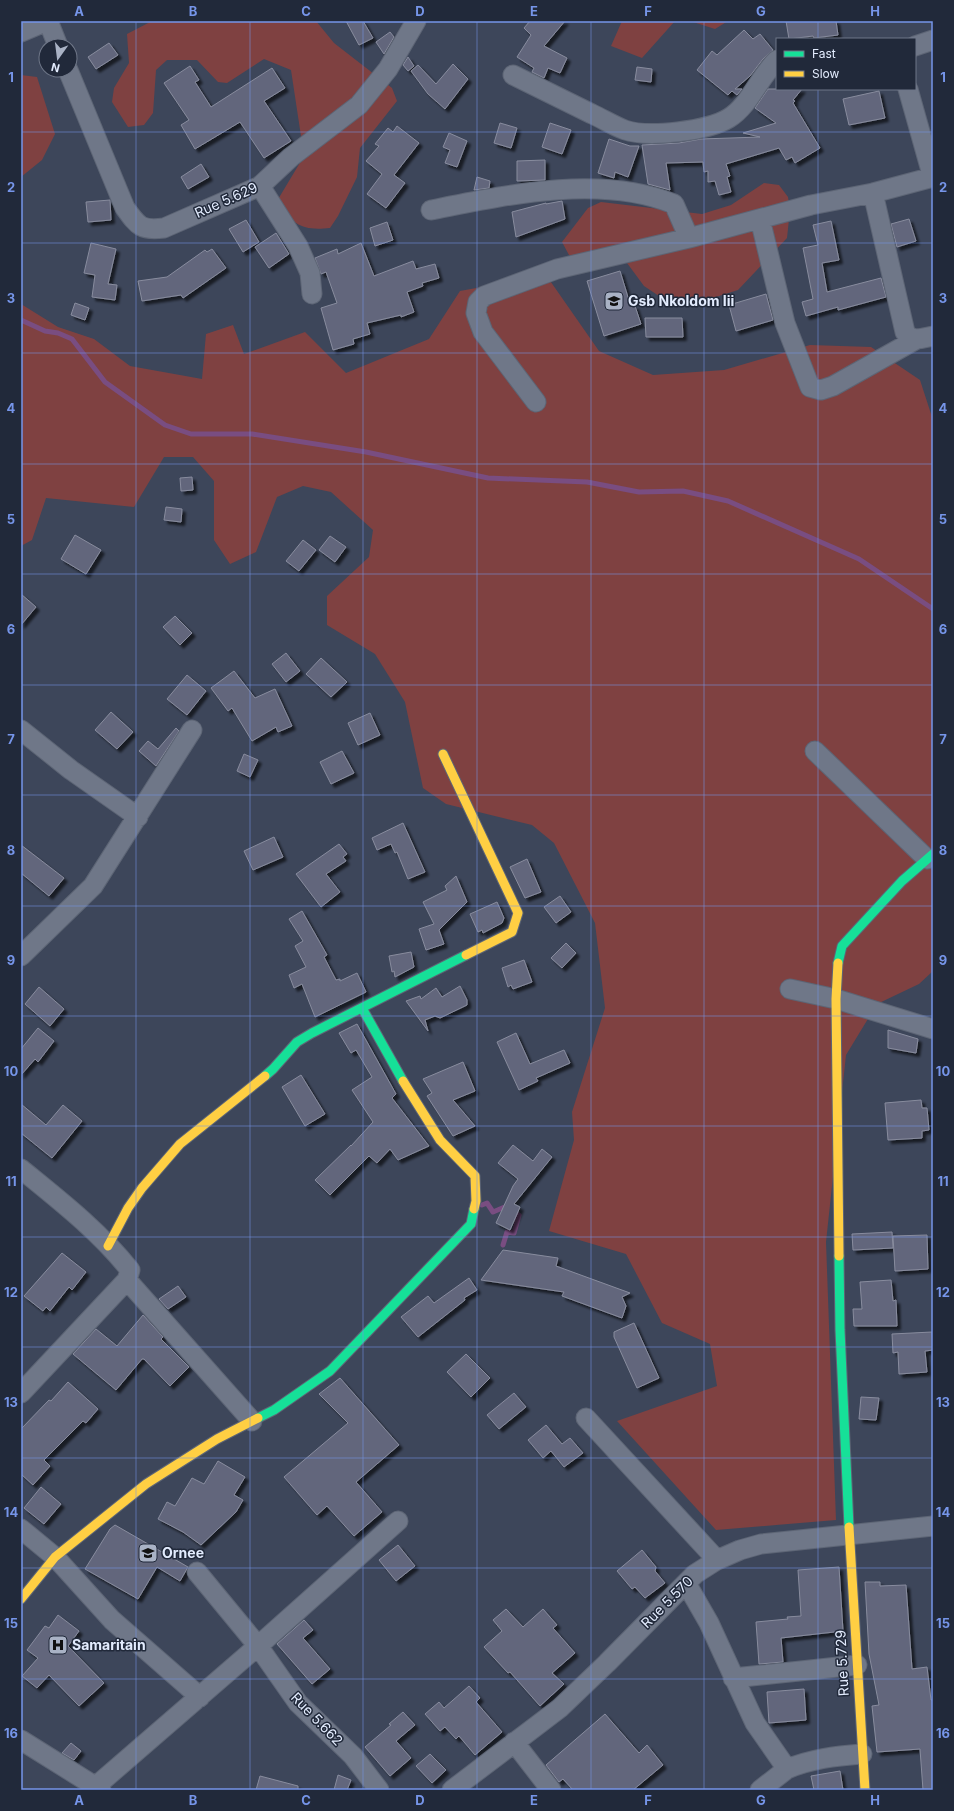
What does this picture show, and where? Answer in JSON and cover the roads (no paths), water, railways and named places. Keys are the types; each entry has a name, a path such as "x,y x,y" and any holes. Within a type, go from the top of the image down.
{"street":[{"path":"21,32 47,21 54,38"},
{"name":"Rue 5.629","path":"71,78 125,208 137,225 149,230 164,228 260,186 291,157 359,105 388,69 416,21"},
{"path":"916,46 933,40"},
{"path":"513,74 626,130 654,133 687,132 713,126 730,118 744,104 766,71 776,61"},
{"path":"536,402 483,332 476,313 478,302 484,296 557,269 689,238 811,205 873,193 933,178 908,90"},
{"path":"260,186 298,246 310,273 312,294"},
{"path":"431,210 504,196 538,192 580,189 607,190 656,197 674,204 689,238"},
{"path":"873,193 905,332 908,338 924,338"},
{"path":"760,219 785,323 810,387 821,390 834,386 924,338"},
{"path":"21,730 70,770 138,817"},
{"path":"22,953 93,886 192,730"},
{"path":"815,751 930,857"},
{"path":"108,1246 128,1208 142,1188 180,1144 273,1069 297,1042 512,932 518,913 443,754"},
{"name":"Rue 5.729","path":"865,1790 849,1534 840,1330 836,999 839,955 842,946 902,881 930,857"},
{"path":"790,989 836,999 933,1029"},
{"path":"21,1599 55,1557 146,1484 217,1439 274,1410 330,1371 471,1224 476,1201 475,1176 440,1140 401,1078 362,1008"},
{"path":"21,1169 73,1212 130,1270 127,1280 21,1393"},
{"path":"127,1280 252,1420"},
{"path":"586,1418 717,1560"},
{"path":"21,1740 98,1789 398,1521"},
{"name":"Rue 5.570","path":"452,1790 560,1708 695,1574 717,1560 740,1550 761,1544 933,1526"},
{"path":"21,1529 55,1557 112,1620 200,1697"},
{"name":"Rue 5.662","path":"197,1572 258,1646 298,1702 353,1756 379,1790"},
{"path":"686,1583 709,1623 755,1723 787,1769"},
{"path":"733,1678 857,1665"},
{"path":"514,1742 551,1790"},
{"path":"760,1790 787,1769 803,1762 820,1758 862,1754"}],"waterway":[{"path":"21,320 45,331 58,333 72,339 105,382 165,425 191,434 252,434 366,452 488,478 587,482 639,492 683,491 728,501 859,559 933,609"},
{"path":"482,1205 487,1203 493,1212 507,1206 510,1212 519,1215 514,1233 507,1232 503,1245"}],"place":[{"name":"Gsb Nkoldom Iii","path":"614,301"},
{"name":"Ornee","path":"148,1553"},
{"name":"Samaritain","path":"58,1645"}]}
